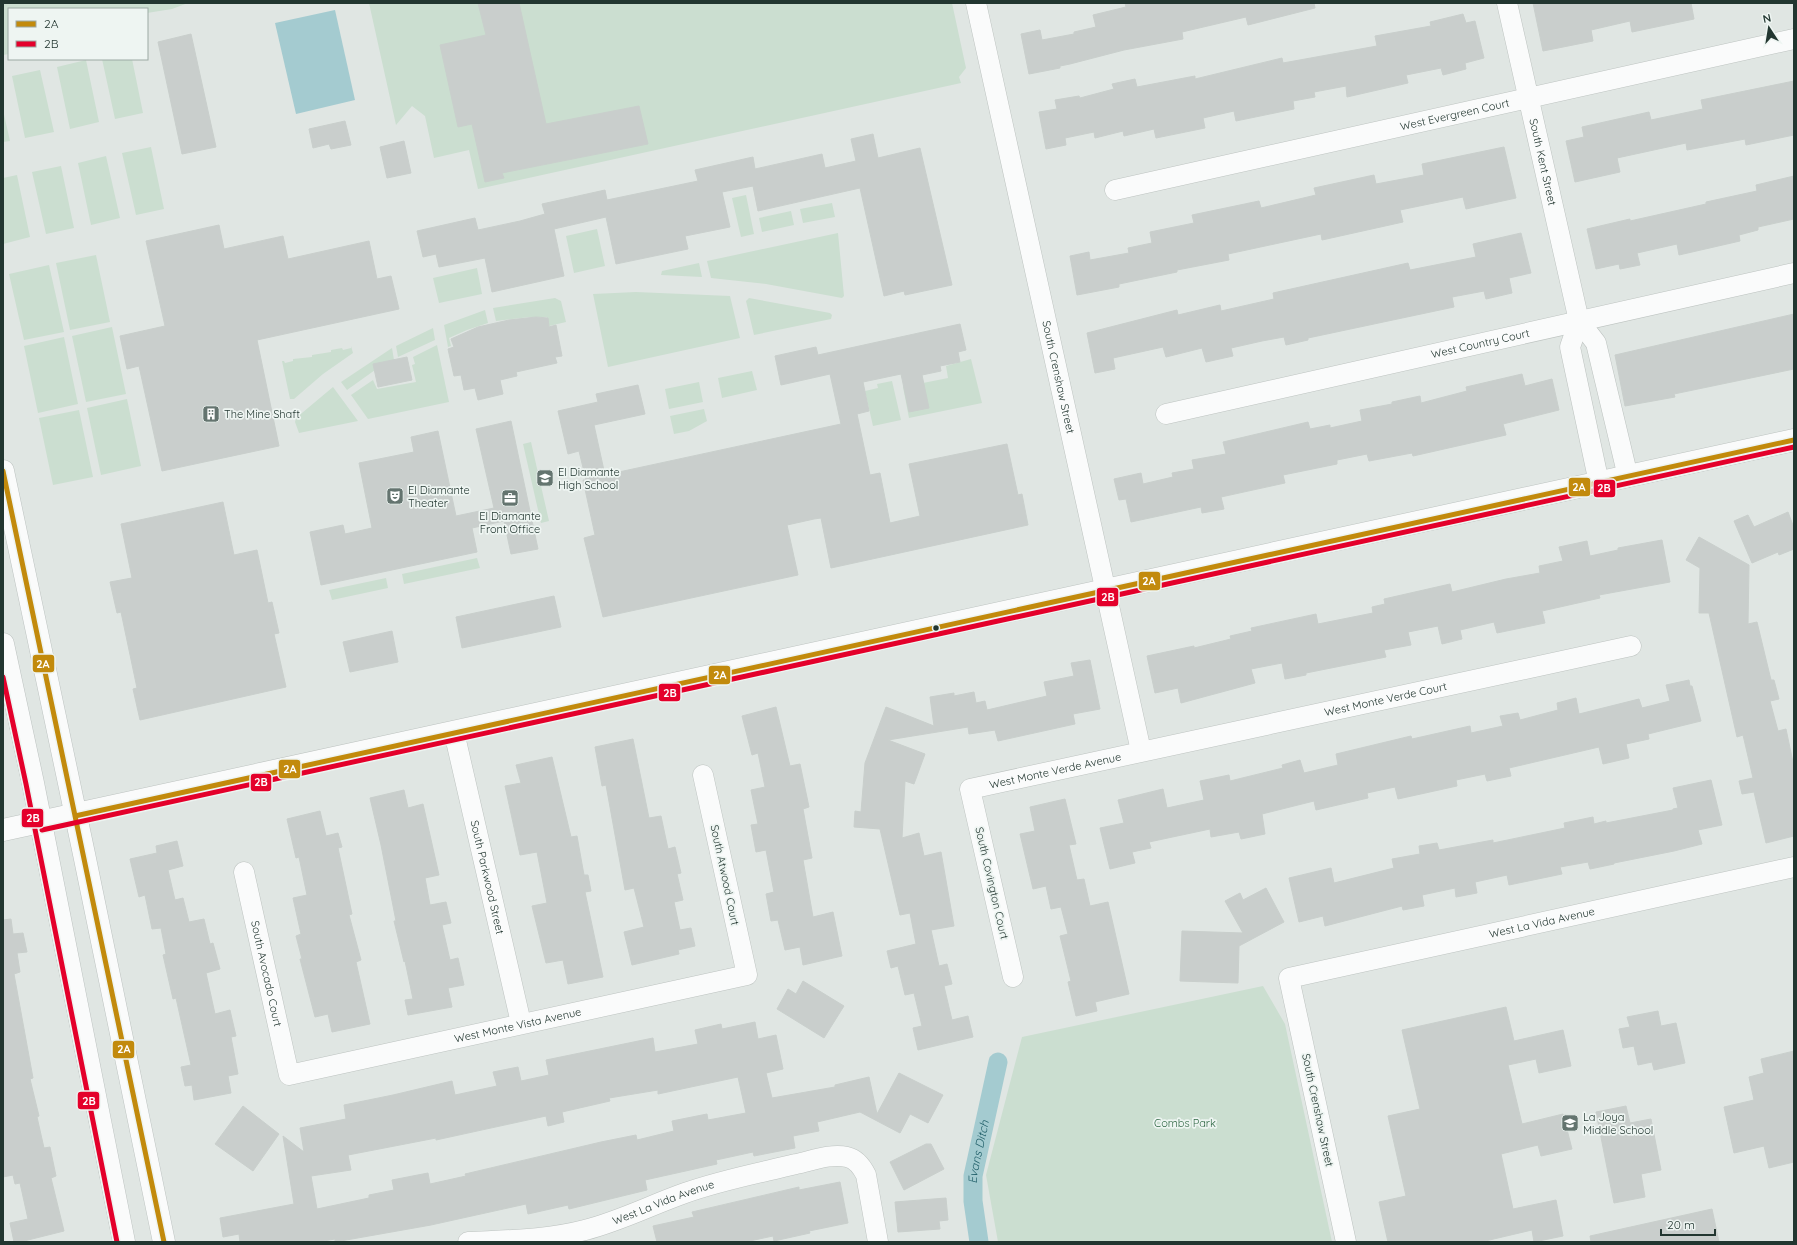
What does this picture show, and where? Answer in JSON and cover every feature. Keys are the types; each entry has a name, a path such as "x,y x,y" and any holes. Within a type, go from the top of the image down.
{"street":[{"name":"South Crenshaw Street","path":"976,3 1141,751"},
{"name":"South Kent Street","path":"1507,3 1579,321 1596,344 1628,477"},
{"name":"West Evergreen Court","path":"1115,190 1794,39"},
{"name":"West Country Court","path":"1166,414 1794,273"},
{"path":"1579,321 1570,347 1599,483"},
{"path":"3,830 76,816 454,732 1794,440"},
{"path":"3,472 164,1242"},
{"path":"3,644 124,1242"},
{"name":"West Monte Verde Court","path":"1141,751 1631,646"},
{"name":"South Parkwood Street","path":"454,732 521,1023"},
{"name":"West Monte Verde Avenue","path":"970,789 1141,751"},
{"name":"South Atwood Court","path":"703,775 747,975"},
{"name":"South Covington Court","path":"970,789 1013,977"},
{"name":"West La Vida Avenue","path":"1289,978 1794,867"},
{"name":"South Avocado Court","path":"244,872 289,1075"},
{"name":"West Monte Vista Avenue","path":"289,1075 521,1023 747,975"},
{"name":"South Crenshaw Street","path":"1289,978 1346,1242"},
{"name":"West La Vida Avenue","path":"468,1242 531,1239 570,1233 612,1222 683,1194 739,1177 832,1157 848,1157 857,1162 862,1168 867,1179 878,1242"}],"green space":[{"path":"3,3 188,3 172,9 148,13 148,8 8,8 8,54 3,55"},
{"path":"369,3 952,3 966,68 959,77 961,83 478,189 469,150 434,158 425,116 412,106 396,125"},
{"path":"86,60 99,122 70,129 57,67"},
{"path":"102,60 132,60 143,113 115,119"},
{"path":"40,70 54,132 25,138 12,76"},
{"path":"3,110 10,141 3,142"},
{"path":"151,147 164,209 136,215 122,153"},
{"path":"106,156 120,218 91,225 78,163"},
{"path":"61,166 74,228 46,234 32,172"},
{"path":"17,175 30,237 3,244 3,178"},
{"path":"746,195 754,234 741,237 732,198"},
{"path":"832,203 835,217 803,223 800,209"},
{"path":"791,211 794,225 762,232 759,218"},
{"path":"597,229 605,266 574,273 566,236"},
{"path":"838,233 844,296 842,298 766,284 711,278 707,261"},
{"path":"96,255 110,322 70,330 56,263"},
{"path":"699,263 702,277 661,275 662,271"},
{"path":"49,265 64,332 24,340 9,274"},
{"path":"477,268 482,294 439,303 433,278"},
{"path":"636,292 730,296 740,338 608,367 593,294"},
{"path":"555,298 561,301 566,322 549,326 547,317 530,317 496,321 493,308"},
{"path":"749,298 830,313 832,315 831,319 754,335 746,301"},
{"path":"485,310 488,323 449,338 451,346 448,347 444,325"},
{"path":"112,327 126,394 86,402 72,336"},
{"path":"433,328 435,340 398,357 396,346"},
{"path":"64,337 78,404 38,413 24,346"},
{"path":"437,345 449,402 368,419 351,395 373,380 377,389 416,382 412,365 415,364 413,357"},
{"path":"351,346 353,353 323,374 294,399 290,399 282,361 285,363 293,361 293,359 312,357 312,355 331,352 331,350 351,348"},
{"path":"392,348 394,360 375,370 347,390 341,382"},
{"path":"971,359 982,403 909,418 903,387 948,378 946,366"},
{"path":"752,371 757,390 722,398 718,378"},
{"path":"892,381 901,420 873,426 865,391 878,388 877,384"},
{"path":"699,382 703,402 669,409 665,389"},
{"path":"333,387 358,421 299,433 295,422 296,418"},
{"path":"127,399 141,466 101,475 87,408"},
{"path":"704,409 707,421 689,431 674,434 670,416"},
{"path":"79,410 93,477 53,485 39,418"},
{"path":"531,442 549,521 541,523 523,444"},
{"path":"477,558 480,568 404,584 402,574"},
{"path":"386,578 388,588 332,600 329,590"},
{"name":"Combs Park","path":"1263,986 1285,1024 1332,1242 998,1242 986,1175 1022,1037"}],"water":[{"path":"335,10 355,100 296,114 275,23"}],"building":[{"path":"478,3 519,3 546,124 639,106 648,144 502,173 504,178 485,182 472,124 458,127 440,45 486,35"},
{"path":"1125,3 1314,3 1315,8 1248,25 1246,17 1182,32 1183,39 1124,50 1060,66 1060,68 1029,74 1021,34 1040,30 1042,40 1074,34 1074,32 1096,27 1093,15 1126,7"},
{"path":"1533,3 1691,3 1694,19 1632,32 1630,21 1591,30 1593,41 1543,51"},
{"path":"1463,14 1466,23 1475,21 1484,58 1465,63 1466,69 1443,75 1441,68 1406,75 1408,83 1347,97 1346,86 1314,92 1315,97 1293,101 1294,109 1236,121 1234,111 1203,118 1205,128 1156,138 1154,129 1124,136 1123,131 1095,138 1094,132 1065,138 1066,145 1046,149 1039,112 1057,109 1055,100 1079,96 1080,98 1114,89 1112,84 1135,79 1137,87 1195,76 1195,79 1282,58 1283,63 1377,46 1375,36 1431,26 1430,22"},
{"path":"191,34 216,147 182,154 158,42"},
{"path":"1794,81 1794,135 1746,145 1745,139 1687,150 1686,143 1617,158 1620,172 1575,182 1566,141 1584,137 1582,127 1649,112 1651,120 1703,109 1701,100"},
{"path":"345,121 351,145 331,149 329,144 313,148 309,129"},
{"path":"873,134 878,158 920,148 952,285 905,295 904,291 884,296 860,188 758,211 753,186 722,192 730,227 685,236 688,249 616,264 606,217 554,229 564,276 492,292 485,258 439,267 436,254 423,257 417,231 475,218 478,230 520,221 545,214 542,204 605,190 607,200 698,181 695,170 753,157 755,169 822,154 825,168 856,161 851,139"},
{"path":"404,141 411,173 387,178 380,147"},
{"path":"1504,147 1516,198 1466,209 1463,197 1400,210 1403,222 1322,240 1321,234 1228,254 1229,260 1177,270 1177,272 1119,284 1119,287 1077,295 1070,256 1089,252 1090,260 1129,253 1128,248 1152,243 1150,232 1194,223 1192,215 1259,201 1261,208 1316,195 1314,188 1374,175 1376,184 1424,175 1422,164"},
{"path":"1794,176 1794,219 1758,227 1758,230 1739,235 1740,241 1679,255 1677,244 1637,253 1640,265 1620,269 1619,264 1596,269 1587,229 1630,219 1630,221 1757,191 1756,185"},
{"path":"219,225 224,249 283,236 288,259 369,241 377,279 391,276 399,309 257,340 279,446 162,471 139,366 127,369 120,336 165,326 146,241"},
{"path":"1521,233 1531,273 1509,278 1512,293 1486,299 1484,291 1452,297 1454,307 1308,338 1308,340 1286,345 1284,337 1262,341 1231,348 1233,356 1206,362 1202,348 1166,357 1163,347 1113,358 1115,369 1095,373 1087,333 1177,310 1178,315 1220,305 1221,311 1274,299 1273,293 1408,263 1410,270 1476,257 1473,244"},
{"path":"1794,314 1794,369 1674,394 1675,397 1625,406 1615,355"},
{"path":"536,317 548,318 549,327 556,325 562,356 555,357 557,363 516,372 517,376 500,380 503,394 478,400 475,388 464,390 461,375 454,376 448,349 454,347 451,339 478,327 509,320"},
{"path":"960,324 966,350 958,352 960,362 940,366 941,371 922,375 929,408 909,412 901,374 863,382 869,411 857,414 870,475 880,473 890,523 920,516 909,464 1007,444 1018,495 1022,494 1028,525 831,568 821,518 814,519 787,525 798,575 603,617 584,538 595,535 583,480 586,480 579,451 568,454 558,411 598,402 596,394 638,385 645,414 594,425 605,475 841,424 830,374 781,385 775,356 816,347 818,355"},
{"path":"407,357 412,380 378,387 373,364"},
{"path":"1522,374 1525,386 1552,379 1559,410 1503,424 1506,435 1413,456 1412,453 1369,461 1367,454 1337,460 1337,464 1283,475 1285,483 1221,497 1224,509 1202,513 1201,507 1131,522 1126,499 1119,500 1114,479 1141,473 1143,484 1173,477 1172,473 1194,469 1192,460 1226,454 1223,442 1308,422 1310,429 1330,425 1330,428 1362,421 1360,410 1392,404 1392,402 1420,396 1421,403 1467,391 1466,387"},
{"path":"511,421 538,549 511,554 504,521 472,528 477,552 321,585 310,532 343,525 345,534 372,528 359,463 414,452 411,437 438,431 456,516 494,508 476,429"},
{"path":"223,502 234,555 257,550 268,603 272,602 279,633 274,634 286,687 140,720 133,689 137,688 121,612 117,613 110,582 132,578 121,524"},
{"path":"1788,512 1794,528 1794,549 1779,555 1778,552 1752,563 1734,521 1748,515 1754,527"},
{"path":"1699,537 1749,565 1748,624 1757,622 1771,680 1774,680 1779,699 1770,701 1778,731 1786,729 1794,767 1794,836 1766,843 1754,792 1742,794 1739,781 1753,778 1743,735 1737,737 1709,613 1699,613 1700,568 1686,560"},
{"path":"1662,540 1670,582 1599,595 1600,598 1542,611 1545,623 1497,633 1494,622 1460,630 1462,639 1442,644 1438,626 1408,632 1411,645 1384,650 1386,657 1306,673 1306,675 1285,679 1282,663 1251,669 1255,683 1181,703 1178,688 1155,693 1147,656 1194,646 1194,648 1231,639 1230,636 1252,631 1251,628 1316,614 1318,624 1373,613 1372,607 1385,604 1384,599 1450,584 1452,592 1506,579 1540,573 1539,566 1563,561 1559,547 1587,541 1590,556 1618,550 1618,548"},
{"path":"554,596 561,627 462,648 456,617"},
{"path":"392,631 398,662 350,672 343,642"},
{"path":"1090,660 1100,709 1073,714 1075,724 998,741 995,730 969,734 968,727 888,740 925,754 914,784 905,781 902,838 919,833 924,856 941,852 954,926 931,930 939,966 947,964 952,984 944,986 952,1020 968,1016 973,1037 918,1050 913,1028 922,1026 914,993 905,995 898,966 891,968 887,951 916,944 910,913 900,915 880,829 854,827 855,811 861,812 865,763 886,707 934,726 930,697 954,693 954,696 974,692 976,703 985,701 987,710 1047,696 1044,682 1074,676 1071,663"},
{"path":"1689,680 1701,721 1648,734 1649,739 1626,744 1629,758 1603,764 1599,747 1509,768 1511,776 1487,781 1485,774 1456,780 1457,786 1398,799 1395,787 1367,793 1368,798 1316,810 1314,801 1262,814 1265,834 1241,839 1239,832 1211,837 1210,829 1149,842 1151,848 1132,852 1135,863 1110,869 1100,828 1124,823 1118,800 1163,789 1167,808 1204,800 1200,781 1229,775 1230,781 1283,768 1282,765 1300,760 1304,773 1338,765 1336,754 1411,736 1412,739 1470,726 1471,733 1503,726 1500,716 1518,713 1520,720 1558,710 1557,703 1576,698 1579,714 1639,699 1642,708 1670,701 1666,685"},
{"path":"776,707 790,766 800,764 809,807 803,809 812,858 803,860 813,917 833,912 842,956 803,965 800,947 785,950 778,920 771,921 766,894 774,892 766,850 756,852 751,825 758,824 751,790 765,787 758,753 752,755 742,716"},
{"path":"633,739 649,818 661,816 668,849 675,847 681,873 677,874 683,900 674,902 680,930 691,928 695,946 678,950 679,954 632,965 624,932 644,927 634,888 625,890 606,785 602,786 595,747"},
{"path":"552,757 571,837 577,836 584,875 588,875 591,891 585,892 603,977 568,984 563,960 546,963 532,906 547,903 537,852 520,855 505,786 521,783 516,765"},
{"path":"1711,780 1722,825 1698,830 1702,844 1590,869 1588,862 1560,867 1562,874 1509,885 1507,875 1475,882 1477,893 1456,897 1455,888 1422,895 1424,906 1403,910 1402,906 1325,926 1323,916 1299,922 1289,878 1331,868 1334,883 1394,868 1392,859 1420,854 1419,846 1437,843 1439,850 1493,840 1493,843 1565,828 1564,823 1593,817 1594,824 1606,821 1606,823 1673,810 1678,808 1673,788"},
{"path":"404,790 408,808 423,804 439,875 425,878 430,905 446,902 451,923 442,925 450,960 458,958 464,985 448,988 452,1007 408,1015 405,1000 413,999 405,961 404,962 394,921 396,921 370,798"},
{"path":"1065,799 1076,844 1069,845 1077,880 1084,879 1090,906 1108,902 1129,994 1095,1002 1097,1011 1076,1016 1068,982 1071,981 1060,936 1068,934 1061,907 1051,909 1046,886 1033,889 1020,834 1035,831 1030,807"},
{"path":"320,811 326,836 338,833 342,847 338,848 352,914 349,915 361,960 356,962 370,1024 332,1032 328,1014 315,1017 300,959 302,959 296,936 301,934 293,898 307,895 299,857 296,858 287,819"},
{"path":"177,841 183,866 168,870 175,900 183,898 189,922 204,919 210,944 213,943 220,969 206,973 215,1014 230,1010 236,1036 231,1037 238,1074 228,1076 231,1093 194,1100 192,1085 185,1086 181,1067 191,1065 176,998 173,999 163,955 166,954 161,928 152,929 145,895 139,897 130,859 157,853 156,846"},
{"path":"1266,888 1284,922 1239,946 1238,983 1180,981 1182,931 1243,933 1225,901 1240,893 1243,900"},
{"path":"11,919 13,934 23,933 27,952 17,953 20,972 14,974 33,1078 30,1079 39,1116 37,1117 44,1148 50,1147 56,1176 51,1178 64,1231 20,1242 14,1242 10,1223 28,1219 20,1183 15,1184 13,1175 3,1177 3,920"},
{"path":"803,981 844,1006 824,1038 777,1009 788,989 796,994"},
{"path":"1506,1007 1514,1041 1563,1030 1571,1066 1539,1073 1536,1059 1508,1065 1522,1124 1563,1114 1572,1149 1541,1156 1538,1145 1501,1154 1513,1209 1556,1200 1563,1236 1534,1242 1532,1230 1481,1242 1388,1242 1379,1202 1406,1196 1388,1116 1420,1109 1402,1030"},
{"path":"1658,1011 1661,1026 1676,1023 1685,1063 1654,1070 1652,1062 1638,1065 1634,1046 1623,1048 1619,1029 1630,1027 1627,1017"},
{"path":"755,1022 758,1039 776,1035 783,1069 766,1073 772,1098 835,1087 835,1085 869,1077 877,1114 899,1073 943,1095 928,1123 910,1114 900,1133 860,1112 817,1122 819,1131 793,1136 795,1148 754,1156 753,1152 716,1160 717,1164 645,1180 647,1190 569,1209 568,1205 528,1214 526,1204 431,1225 335,1242 335,1239 318,1242 240,1242 239,1234 223,1237 220,1218 294,1204 283,1136 304,1152 300,1128 346,1119 344,1105 452,1081 455,1095 497,1086 493,1072 518,1067 521,1081 549,1075 546,1060 653,1038 655,1052 698,1044 695,1030 721,1024 722,1029","holes":["738,1077 746,1113 708,1120 707,1114 672,1121 674,1131 637,1140 636,1135 601,1142 465,1174 466,1176 430,1184 428,1173 392,1180 394,1190 369,1195 369,1198 317,1209 311,1176 351,1170 348,1155 436,1138 436,1140 546,1116 548,1126 564,1122 562,1112 610,1101 609,1098 658,1090 658,1094"]},
{"path":"1794,1051 1794,1162 1769,1168 1764,1146 1734,1153 1724,1107 1754,1100 1749,1077 1764,1073 1761,1059"},
{"path":"243,1106 279,1134 253,1171 215,1144"},
{"path":"1626,1106 1630,1123 1651,1119 1661,1170 1641,1174 1645,1197 1614,1203 1596,1112"},
{"path":"926,1144 931,1144 944,1169 904,1190 890,1162"},
{"path":"840,1182 848,1223 809,1231 810,1233 774,1241 773,1236 745,1242 657,1242 653,1226 694,1217 692,1212 799,1187 799,1190"},
{"path":"946,1198 948,1220 939,1221 940,1229 898,1232 895,1202"},
{"path":"1712,1209 1719,1242 1591,1242 1590,1236"}],"waterway":[{"name":"Evans Ditch","path":"979,1242 973,1201 973,1176 998,1062"}],"transit line":[{"name":"2A","path":"75,816 1794,440"},
{"name":"2B","path":"42,830 1794,447"},
{"name":"2A","path":"3,471 164,1242"},
{"name":"2B","path":"3,677 26,784 117,1242"}],"place":[{"name":"The Mine Shaft","path":"211,414"},
{"name":"El Diamante High School","path":"545,478"},
{"name":"El Diamante Theater","path":"395,496"},
{"name":"El Diamante Front Office","path":"510,498"},
{"name":"La Joya Middle School","path":"1570,1123"}]}
